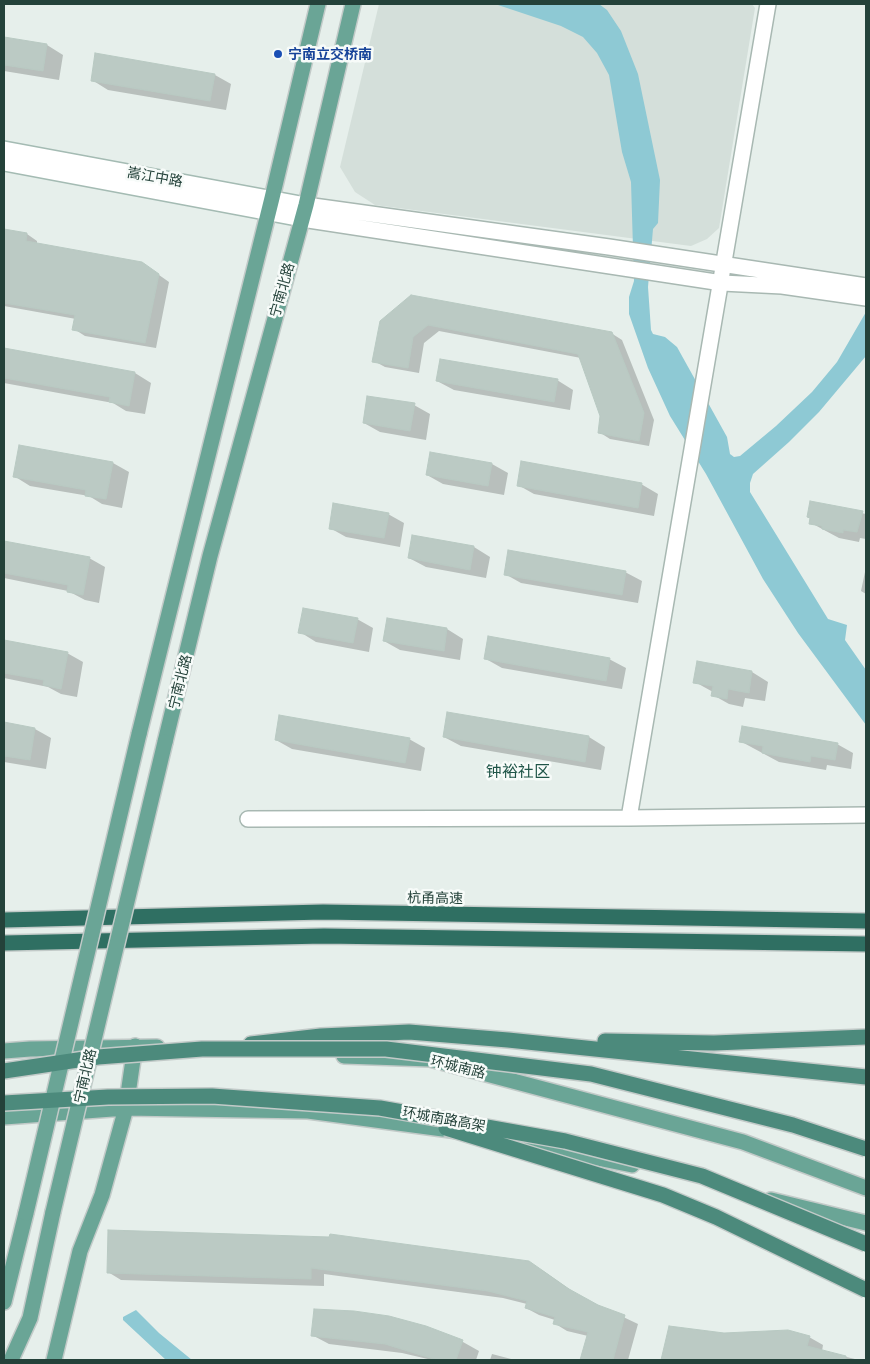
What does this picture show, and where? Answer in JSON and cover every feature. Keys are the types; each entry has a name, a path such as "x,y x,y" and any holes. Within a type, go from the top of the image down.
{"highway":[{"name":"杭甬高速","path":"4,920 323,912 866,921"},
{"path":"4,943 324,936 866,944"},
{"path":"4,1071 98,1057 202,1049 321,1036 409,1032 508,1040 866,1077"},
{"path":"508,1040 714,1043 866,1037"},
{"path":"202,1049 386,1049 591,1074 793,1125 866,1149"},
{"name":"环城南路高架","path":"4,1103 108,1097 212,1096 380,1108 565,1141 702,1176 866,1244"},
{"path":"380,1108 662,1195 716,1217 866,1290"}],"main road":[{"name":"宁南北路","path":"4,1302 139,734 271,206 318,4"},
{"name":"宁南北路","path":"11,1360 30,1318 53,1212 210,556 304,212 353,4"},
{"name":"环城南路","path":"4,1051 135,1046 430,1059 743,1142 866,1188"},
{"path":"54,1360 80,1252 102,1195 126,1108 135,1046"},
{"path":"4,1118 126,1108 308,1111 474,1134 622,1163 866,1223"}],"street":[{"path":"629,818 722,283 768,4"},
{"name":"嵩江中路","path":"4,149 271,206"},
{"name":"嵩江中路","path":"4,164 304,212"},
{"path":"304,212 609,247 678,257 865,290"},
{"path":"304,212 722,283 865,290"},
{"path":"248,819 866,815"}],"shaded area":[{"path":"379,4 752,4 755,8 719,228 707,239 691,246 375,205 355,192 340,167"}],"water":[{"path":"495,4 599,4 607,10 621,31 638,74 660,180 658,223 653,229 648,287 651,330 653,334 665,337 677,347 727,437 730,454 734,457 740,456 812,392 837,362 866,312 866,356 819,412 753,474 750,492 828,619 847,625 845,640 866,670 866,725 798,633 763,579 706,474 670,416 648,368 629,314 629,297 634,281 631,182 622,152 609,75 597,53 583,37 561,26"},
{"path":"136,1310 159,1333 192,1360 166,1360 123,1320 123,1317"}],"building":[{"path":"4,37 47,44 43,71 4,65"},
{"path":"95,53 215,74 210,101 91,81"},
{"path":"4,229 27,233 26,241 142,262 159,274 145,343 72,330 75,315 4,303"},
{"path":"411,295 612,332 644,413 639,441 598,433 600,416 578,354 428,325 413,337 408,368 372,362 380,321"},
{"path":"4,348 135,372 129,406 109,402 110,397 4,378"},
{"path":"440,359 558,379 554,402 436,381"},
{"path":"367,396 415,403 410,431 363,423"},
{"path":"19,445 113,462 106,499 85,496 86,490 13,477"},
{"path":"430,452 492,463 488,486 426,475"},
{"path":"521,461 642,483 638,508 517,486"},
{"path":"810,501 863,511 857,532 843,530 843,533 822,529 822,526 809,524 810,518 807,517"},
{"path":"333,503 389,513 384,538 329,529"},
{"path":"412,535 474,546 470,570 408,558"},
{"path":"4,541 90,557 83,595 67,592 68,585 4,573"},
{"path":"508,550 626,571 622,595 504,575"},
{"path":"303,608 358,618 353,643 298,633"},
{"path":"387,618 447,628 444,651 383,641"},
{"path":"488,636 610,658 606,681 484,659"},
{"path":"4,640 68,652 61,689 43,685 44,680 4,673"},
{"path":"697,661 752,671 749,693 728,689 727,699 711,696 713,686 693,683"},
{"path":"447,712 589,736 585,762 443,737"},
{"path":"279,715 410,738 405,763 275,740"},
{"path":"4,722 35,728 30,760 4,756"},
{"path":"742,726 838,743 835,760 811,756 810,762 762,753 763,746 739,742"},
{"path":"108,1230 329,1237 330,1234 529,1261 569,1289 598,1305 625,1315 613,1360 580,1360 588,1332 553,1324 555,1317 525,1308 527,1301 488,1291 311,1268 311,1279 107,1273"},
{"path":"314,1309 354,1311 389,1316 426,1326 463,1340 456,1360 437,1360 385,1344 311,1336"},
{"path":"669,1326 724,1333 788,1330 810,1336 807,1346 846,1356 846,1360 661,1360"}],"place":[{"name":"宁南立交桥南","path":"278,54"}],"district":[{"name":"钟裕社区","path":"518,772"}]}
